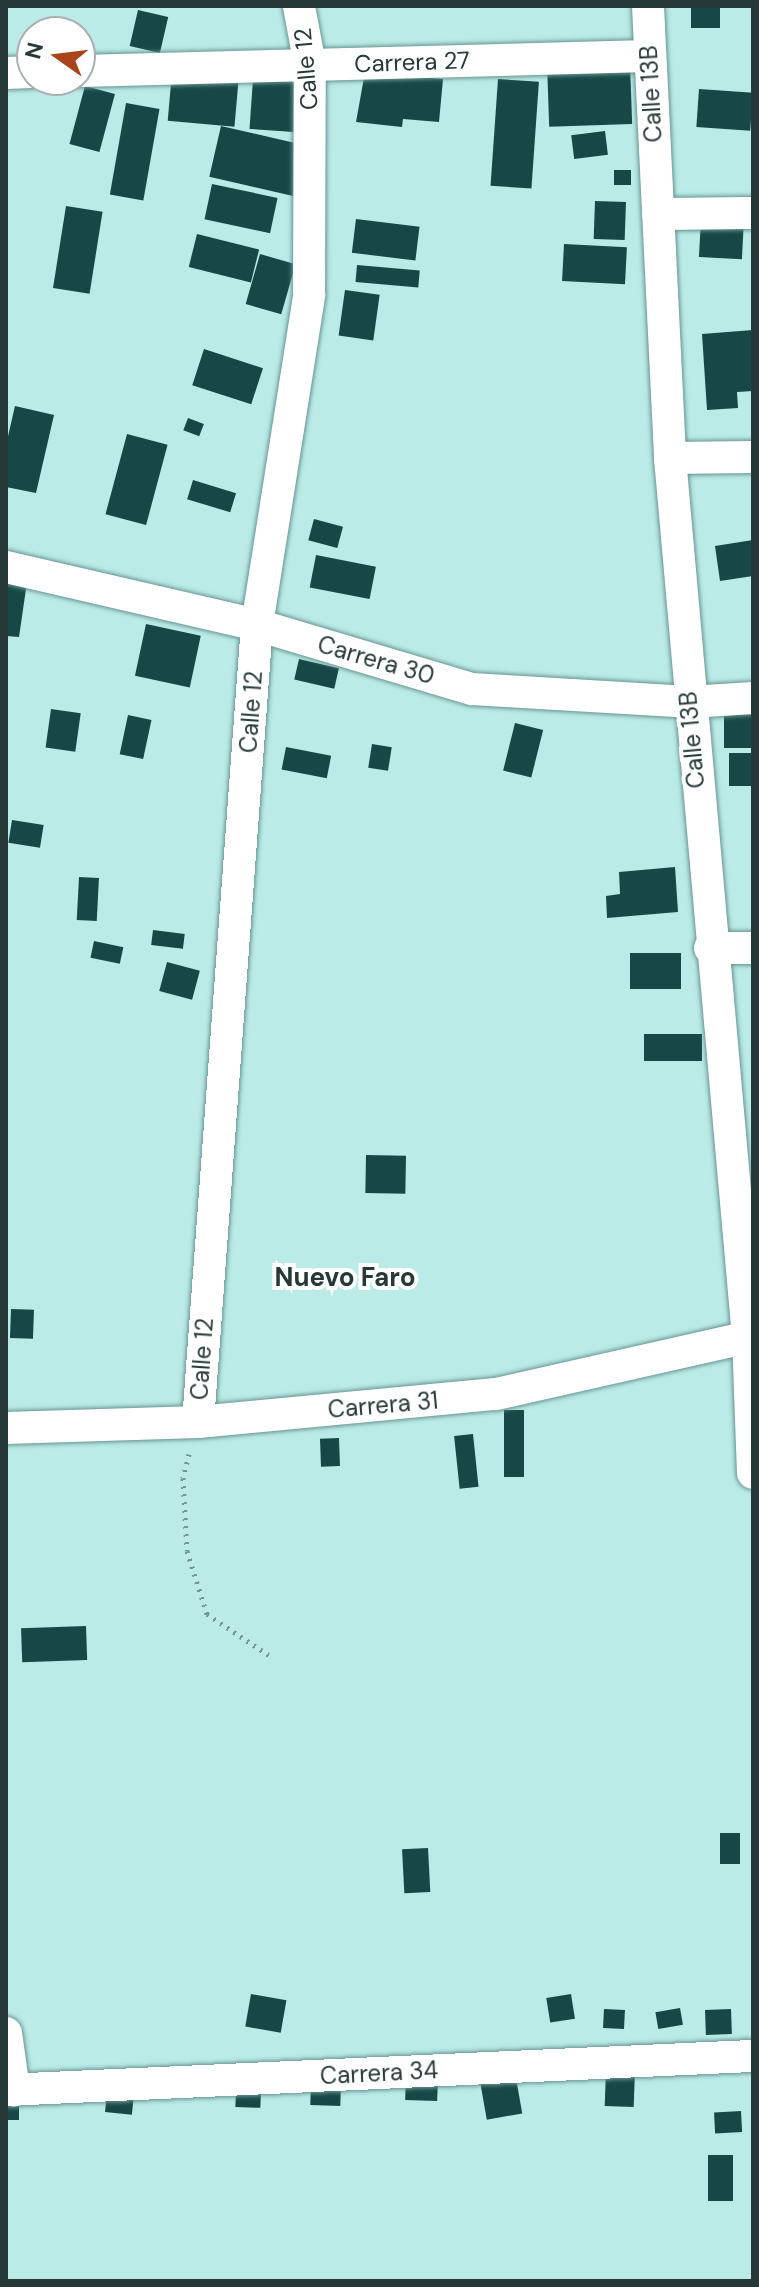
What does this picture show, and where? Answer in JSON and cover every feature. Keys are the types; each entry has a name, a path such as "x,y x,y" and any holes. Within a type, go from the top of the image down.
{"street":[{"name":"Calle 12","path":"198,1422 257,625 309,295 310,65 299,6"},
{"name":"Calle 13B","path":"648,6 648,56 670,458 710,948 750,1336 753,1473"},
{"name":"Carrera 27","path":"96,71 648,56"},
{"path":"658,214 753,213"},
{"path":"670,458 753,457"},
{"name":"Carrera 30","path":"6,567 257,625 472,689 689,702 753,698"},
{"path":"710,948 753,948"},
{"name":"Carrera 31","path":"6,1428 198,1422 496,1394 750,1336"},
{"path":"6,2033 10,2090"},
{"name":"Carrera 34","path":"10,2090 753,2056"}],"path":[{"path":"198,1422 183,1478 187,1551 207,1614 273,1658"}],"building":[{"path":"691,6 720,6 720,28 691,28"},
{"path":"138,10 168,17 160,53 130,46"},
{"path":"630,62 632,124 549,127 547,65"},
{"path":"172,72 239,78 234,127 168,121"},
{"path":"365,72 443,79 439,122 403,119 402,127 356,122"},
{"path":"253,79 308,83 304,133 250,129"},
{"path":"498,79 539,82 531,189 491,186"},
{"path":"96,89 115,94 99,152 69,144 82,96 96,96"},
{"path":"699,89 753,93 750,131 696,127"},
{"path":"126,103 159,109 143,200 110,195"},
{"path":"221,126 306,146 294,196 209,177"},
{"path":"605,131 608,155 574,159 571,135"},
{"path":"614,170 631,170 631,185 614,185"},
{"path":"212,184 278,198 270,233 205,219"},
{"path":"595,201 626,202 625,240 594,239"},
{"path":"66,206 103,212 90,294 53,288"},
{"path":"701,218 744,220 742,259 699,257"},
{"path":"356,219 420,227 415,261 352,253"},
{"path":"197,234 259,249 251,282 189,267"},
{"path":"564,244 627,247 625,284 562,281"},
{"path":"260,254 296,264 281,314 246,304"},
{"path":"357,265 420,270 418,287 356,282"},
{"path":"345,290 380,295 373,340 339,336"},
{"path":"753,330 753,391 737,392 738,408 707,410 702,334"},
{"path":"204,349 263,368 251,404 192,385"},
{"path":"15,406 54,415 36,493 6,487 6,445"},
{"path":"188,418 204,424 199,436 183,430"},
{"path":"127,434 168,445 146,525 106,514"},
{"path":"193,480 236,493 230,512 187,499"},
{"path":"314,519 343,527 337,548 308,540"},
{"path":"753,540 753,576 720,581 715,546"},
{"path":"316,555 376,567 370,599 310,587"},
{"path":"6,579 27,582 19,637 6,636"},
{"path":"146,624 201,636 190,687 135,676"},
{"path":"299,659 339,668 334,689 294,679"},
{"path":"51,709 81,713 75,752 46,748"},
{"path":"724,709 753,709 753,748 724,748"},
{"path":"128,715 151,720 143,759 120,754"},
{"path":"515,723 543,730 531,778 503,771"},
{"path":"372,744 392,747 388,771 368,768"},
{"path":"286,747 331,756 327,778 282,770"},
{"path":"729,753 753,753 753,786 729,786"},
{"path":"12,820 44,825 40,848 8,843"},
{"path":"675,867 678,912 607,918 606,896 620,894 619,872"},
{"path":"79,877 99,878 97,921 77,920"},
{"path":"153,930 185,934 183,949 151,945"},
{"path":"94,941 123,947 120,964 90,958"},
{"path":"630,953 681,953 681,989 630,989"},
{"path":"167,962 200,971 192,1000 159,991"},
{"path":"644,1034 702,1034 702,1061 644,1061"},
{"path":"366,1155 406,1156 405,1194 365,1193"},
{"path":"11,1309 34,1310 33,1339 10,1338"},
{"path":"504,1410 524,1410 524,1477 504,1477"},
{"path":"473,1434 479,1487 460,1489 454,1436"},
{"path":"339,1438 340,1466 321,1467 320,1439"},
{"path":"86,1626 87,1660 22,1662 21,1628"},
{"path":"720,1833 740,1833 740,1864 720,1864"},
{"path":"428,1848 430,1892 404,1893 402,1849"},
{"path":"251,1994 286,2000 281,2033 245,2026"},
{"path":"571,1994 575,2019 550,2023 546,1998"},
{"path":"680,2008 683,2025 658,2029 655,2012"},
{"path":"604,2009 625,2010 624,2029 603,2028"},
{"path":"731,2009 732,2034 706,2035 705,2010"},
{"path":"606,2069 635,2070 634,2107 605,2106"},
{"path":"406,2076 438,2077 437,2101 405,2100"},
{"path":"516,2078 522,2113 487,2120 481,2084"},
{"path":"311,2084 341,2085 340,2106 310,2105"},
{"path":"236,2089 261,2090 260,2108 235,2107"},
{"path":"6,2092 19,2092 19,2120 6,2120"},
{"path":"107,2093 134,2096 132,2115 105,2112"},
{"path":"741,2111 742,2132 715,2133 714,2112"},
{"path":"708,2155 733,2155 733,2201 708,2201"}],"district":[{"name":"Nuevo Faro","path":"345,1278"}]}
